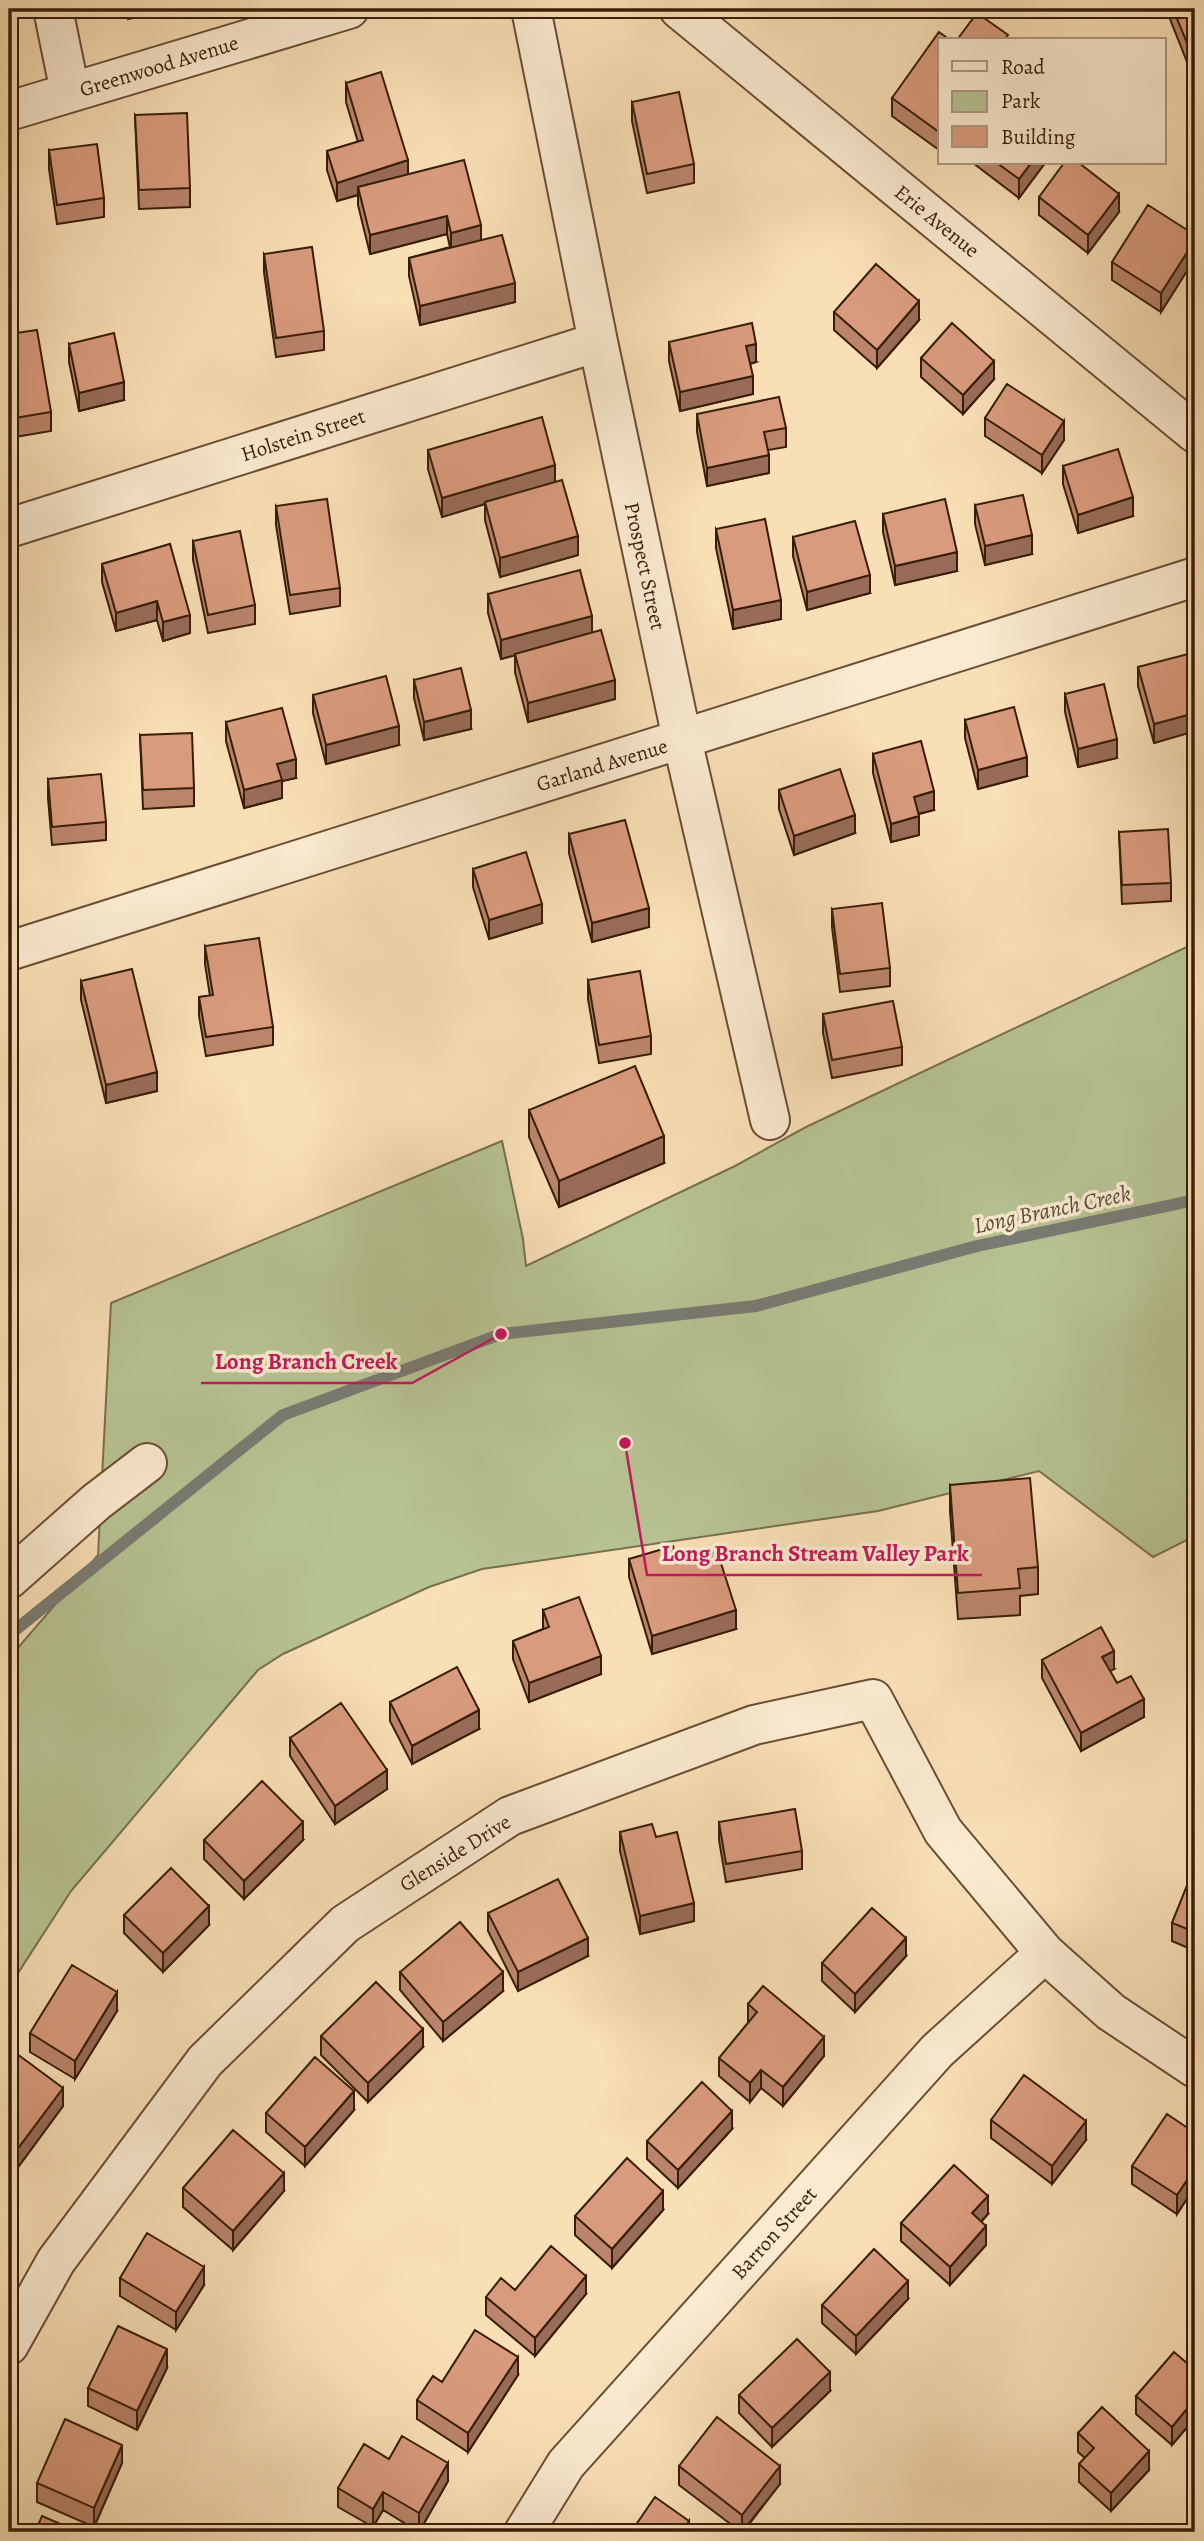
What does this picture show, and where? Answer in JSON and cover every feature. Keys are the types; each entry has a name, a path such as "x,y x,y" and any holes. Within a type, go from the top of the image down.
{"street":[{"path":"53,9 70,92"},
{"name":"Greenwood Avenue","path":"9,111 349,9"},
{"name":"Prospect Street","path":"531,9 682,739 770,1120"},
{"name":"Erie Avenue","path":"679,9 1195,433"},
{"name":"Holstein Street","path":"9,528 598,342"},
{"name":"Garland Avenue","path":"9,951 1195,577"},
{"path":"9,1580 96,1502 148,1464"},
{"name":"Glenside Drive","path":"9,2345 56,2261 205,2061 345,1924 510,1816 754,1725 873,1699 943,1831 1045,1953"},
{"path":"1045,1953 1111,2012 1195,2068"},
{"name":"Barron Street","path":"524,2532 566,2464 937,2051 1045,1953"}],"green space":[{"path":"1195,943 1195,1536 1153,1557 1039,1471 878,1511 482,1569 429,1587 283,1654 258,1670 71,1891 9,1987 9,1658 98,1555 111,1303 502,1141 523,1239 526,1266 735,1166 806,1127"}],"building":[{"path":"1173,9 1195,9 1195,40 1187,43"},
{"path":"977,13 1008,35 1006,38 958,38"},
{"path":"939,32 947,38 938,38 938,131 892,98"},
{"path":"381,72 408,160 337,183 327,151 363,140 346,83"},
{"path":"679,92 694,164 647,174 632,102"},
{"path":"187,113 190,188 139,190 135,115"},
{"path":"97,144 104,198 57,205 49,150"},
{"path":"464,160 481,225 451,233 447,216 370,235 358,187"},
{"path":"998,164 1030,164 1019,179"},
{"path":"1063,164 1080,164 1119,194 1088,235 1039,197"},
{"path":"9,175 18,235 9,236"},
{"path":"1148,205 1195,235 1195,240 1161,293 1112,262"},
{"path":"502,235 515,283 420,306 409,258"},
{"path":"312,247 324,331 276,338 264,254"},
{"path":"876,264 919,301 877,350 834,312"},
{"path":"752,323 756,344 746,346 753,376 680,392 669,342"},
{"path":"952,323 994,361 963,395 921,358"},
{"path":"37,330 51,412 9,419 9,369 13,368 9,334"},
{"path":"114,333 124,382 79,393 69,344"},
{"path":"1007,384 1064,421 1042,455 985,418"},
{"path":"779,397 786,428 764,432 769,455 707,468 697,414"},
{"path":"542,417 555,465 442,498 428,450"},
{"path":"1118,449 1133,497 1078,515 1063,466"},
{"path":"562,480 578,536 500,558 485,502"},
{"path":"1023,495 1032,535 985,546 975,505"},
{"path":"327,499 340,588 290,595 276,506"},
{"path":"945,499 957,552 895,566 883,514"},
{"path":"765,519 781,600 733,610 716,529"},
{"path":"855,521 870,575 807,592 793,537"},
{"path":"240,531 255,605 208,615 193,541"},
{"path":"170,544 190,615 163,622 157,601 116,613 102,564"},
{"path":"580,570 592,616 501,640 488,594"},
{"path":"601,630 615,680 528,703 515,654"},
{"path":"1192,653 1195,664 1195,713 1154,724 1138,667"},
{"path":"461,668 471,710 424,722 414,680"},
{"path":"386,676 399,726 326,745 313,695"},
{"path":"1104,684 1117,739 1078,749 1065,694"},
{"path":"1014,707 1027,757 978,770 965,720"},
{"path":"282,708 296,759 277,764 282,780 244,790 226,722"},
{"path":"192,733 194,788 143,790 140,735"},
{"path":"921,741 934,791 914,797 919,816 891,824 873,754"},
{"path":"840,769 855,815 794,836 779,790"},
{"path":"101,774 106,822 52,827 48,779"},
{"path":"625,820 649,908 592,923 569,834"},
{"path":"1168,829 1171,883 1122,885 1119,832"},
{"path":"526,852 542,904 489,920 473,869"},
{"path":"882,903 890,968 840,974 832,909"},
{"path":"259,938 273,1027 206,1037 199,997 213,995 205,946"},
{"path":"132,969 157,1072 106,1085 81,981"},
{"path":"640,971 651,1036 599,1045 588,980"},
{"path":"893,1001 902,1047 832,1060 823,1014"},
{"path":"635,1066 664,1136 559,1181 529,1110"},
{"path":"1030,1478 1038,1567 1018,1569 1020,1588 958,1593 950,1485"},
{"path":"673,1546 678,1563 717,1551 736,1610 652,1636 629,1559"},
{"path":"579,1597 601,1656 529,1683 513,1641 549,1627 543,1610"},
{"path":"1101,1627 1114,1651 1102,1657 1117,1683 1131,1676 1144,1699 1081,1733 1042,1660"},
{"path":"457,1667 479,1710 412,1746 390,1702"},
{"path":"341,1703 387,1770 335,1806 290,1738"},
{"path":"262,1781 303,1822 244,1881 204,1840"},
{"path":"795,1809 802,1851 726,1864 719,1822"},
{"path":"652,1824 656,1837 677,1832 694,1903 640,1916 620,1832"},
{"path":"171,1868 209,1906 163,1953 124,1915"},
{"path":"1195,1868 1195,1932 1172,1923"},
{"path":"558,1879 588,1938 518,1972 488,1913"},
{"path":"872,1908 906,1938 855,1994 822,1963"},
{"path":"460,1922 503,1972 443,2022 400,1972"},
{"path":"72,1965 117,1992 75,2061 30,2033"},
{"path":"376,1982 423,2029 368,2083 321,2036"},
{"path":"763,1986 824,2037 783,2087 761,2070 750,2083 719,2058 757,2012 748,2004"},
{"path":"9,2048 63,2088 13,2155 9,2152"},
{"path":"315,2057 354,2091 305,2147 266,2113"},
{"path":"1024,2075 1086,2121 1052,2166 991,2120"},
{"path":"702,2082 732,2111 678,2170 647,2141"},
{"path":"1167,2114 1195,2133 1195,2168 1177,2195 1132,2166"},
{"path":"233,2130 284,2173 233,2231 183,2188"},
{"path":"627,2158 663,2191 612,2249 575,2216"},
{"path":"954,2165 988,2196 972,2213 986,2226 950,2267 901,2223"},
{"path":"147,2233 204,2267 176,2312 120,2278"},
{"path":"551,2246 586,2276 535,2338 486,2297 501,2278 515,2290"},
{"path":"874,2249 908,2281 856,2336 822,2305"},
{"path":"118,2326 167,2349 137,2411 88,2388"},
{"path":"475,2330 518,2357 468,2433 417,2400 433,2376 442,2382"},
{"path":"797,2339 830,2372 772,2428 739,2395"},
{"path":"1174,2352 1195,2370 1195,2399 1172,2427 1136,2396"},
{"path":"1102,2407 1149,2451 1111,2493 1079,2464 1094,2448 1078,2433"},
{"path":"717,2417 780,2466 742,2515 679,2466"},
{"path":"65,2419 122,2445 94,2508 37,2483"},
{"path":"402,2436 448,2463 419,2513 383,2492 373,2509 338,2488 364,2444 389,2459"},
{"path":"655,2497 689,2521 682,2532 631,2532"},
{"path":"42,2516 79,2532 35,2532"}],"waterway":[{"name":"Long Branch Creek","path":"9,1635 283,1415 501,1334 756,1306 977,1246 1195,1200"}],"place":[{"name":"Long Branch Creek","path":"501,1334"},
{"name":"Long Branch Stream Valley Park","path":"625,1443"}]}
